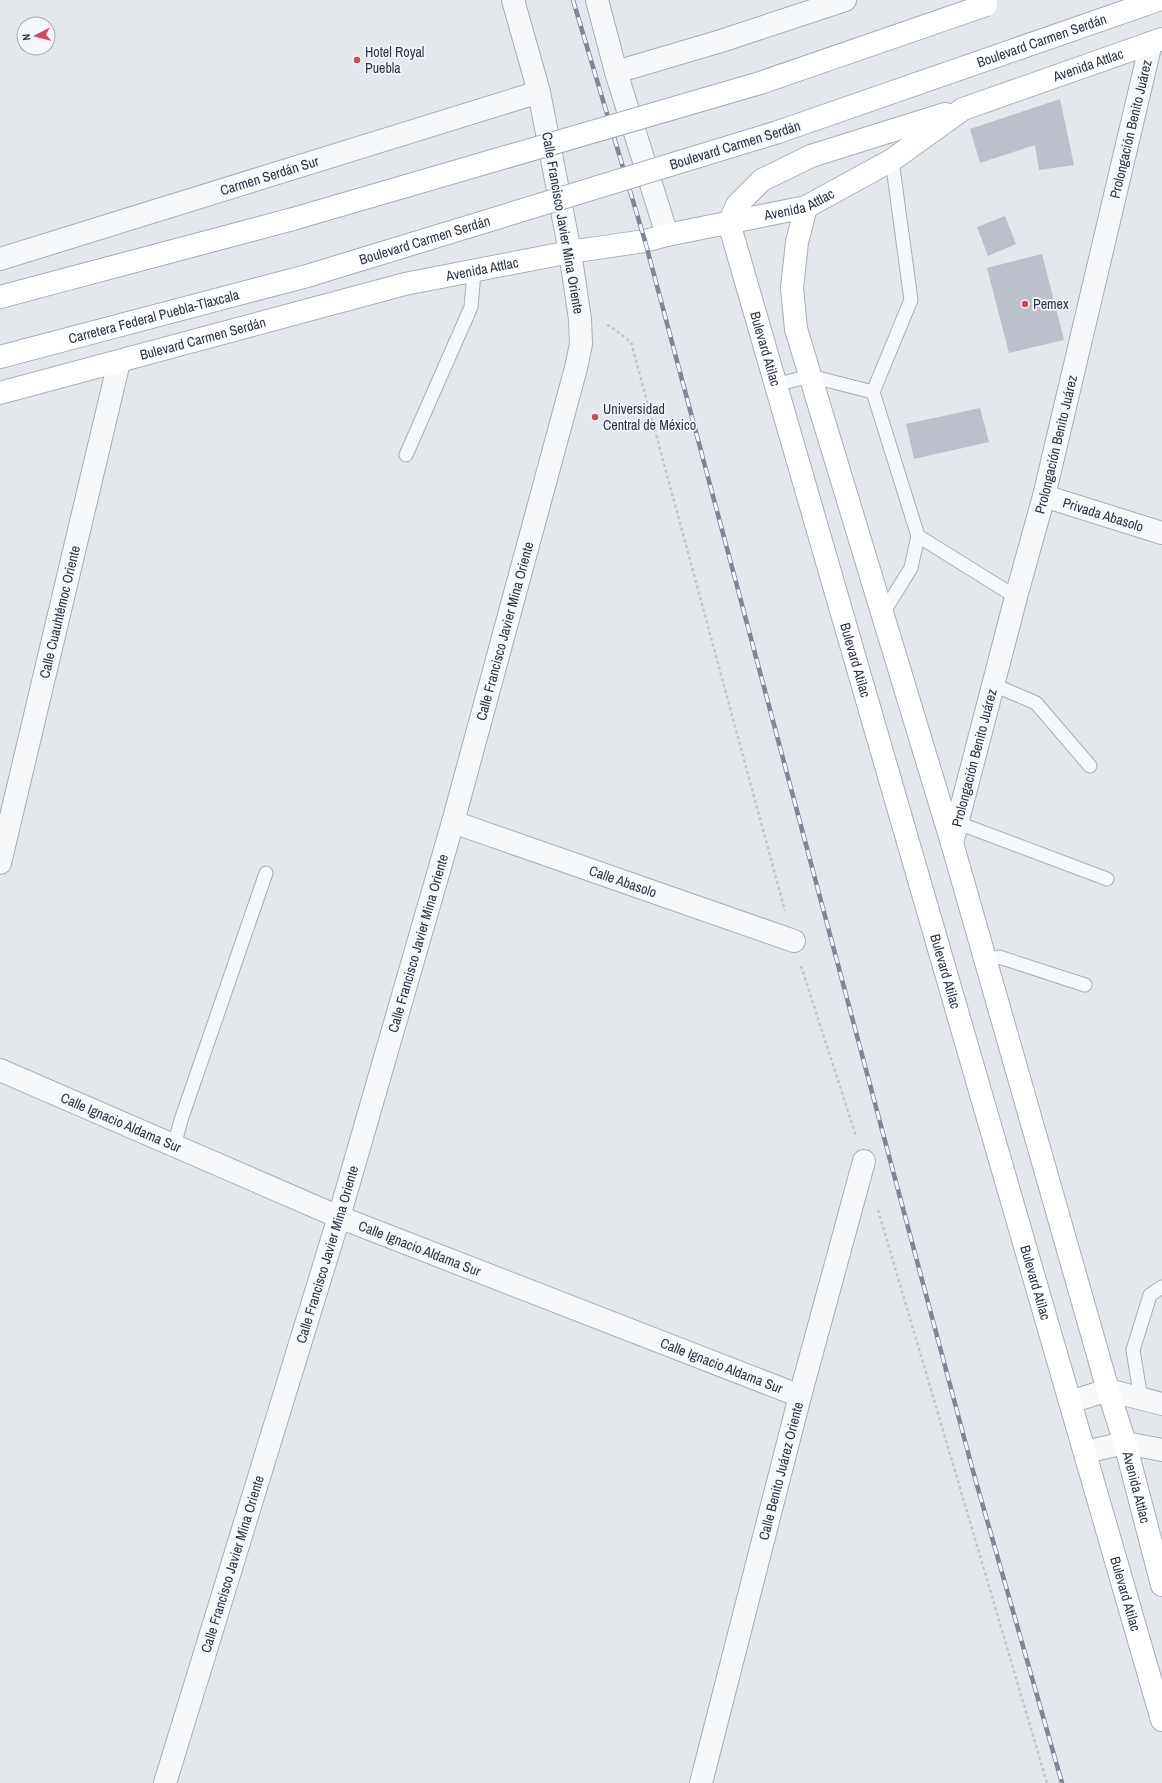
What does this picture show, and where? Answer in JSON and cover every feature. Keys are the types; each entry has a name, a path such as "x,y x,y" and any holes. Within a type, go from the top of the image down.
{"main road":[{"name":"Boulevard Carmen Serdán","path":"307,276 778,132 1158,0"},
{"path":"0,298 293,219 760,83 993,2"},
{"name":"Avenida Attlac","path":"405,284 474,272 570,252 644,241 806,207 892,160 963,109 1156,41"},
{"path":"729,223 737,205 762,180 804,159 963,109"},
{"path":"806,207 797,242 792,288 796,329 883,613 955,833 986,960 1108,1390"},
{"name":"Bulevard Atilac","path":"729,223 741,260 750,300 1162,1720"},
{"name":"Carretera Federal Puebla-Tlaxcala","path":"0,357 307,276"},
{"name":"Bulevard Carmen Serdán","path":"0,393 405,284"},
{"name":"Avenida Attlac","path":"1108,1390 1125,1442 1162,1584"}],"street":[{"name":"Calle Francisco Javier Mina Oriente","path":"165,1783 339,1217 453,822 576,368 581,344 580,319 570,252 539,92 513,0"},
{"path":"597,0 616,72 667,235"},
{"path":"616,72 721,41 845,0"},
{"name":"Prolongación Benito Juárez","path":"955,833 1016,597 1044,496 1156,41"},
{"name":"Carmen Serdán Sur","path":"0,259 539,92"},
{"name":"Calle Cuauhtémoc Oriente","path":"0,863 119,362"},
{"name":"Privada Abasolo","path":"1044,496 1162,533"},
{"name":"Calle Abasolo","path":"453,822 794,941"},
{"name":"Calle Ignacio Aldama Sur","path":"0,1070 339,1217 800,1396"},
{"name":"Calle Benito Juárez Oriente","path":"700,1783 800,1396 864,1161"},
{"path":"1070,1402 1108,1390 1162,1404"},
{"path":"1085,1452 1125,1442 1162,1450"}],"lane":[{"path":"883,613 912,568 918,536 873,392 911,300 892,160"},
{"path":"406,455 471,307 474,272"},
{"path":"775,385 810,376 873,392"},
{"path":"918,536 1016,597"},
{"path":"994,685 1036,703 1090,766"},
{"path":"955,833 1107,879"},
{"path":"174,1146 181,1120 266,873"},
{"path":"986,960 999,957 1085,985"},
{"path":"1141,1399 1133,1350 1150,1295 1162,1287"}],"path":[{"path":"580,319 610,326 631,342 794,941 864,1161"},
{"path":"877,1206 1047,1783"}],"building":[{"path":"1060,99 1074,165 1039,170 1035,145 980,163 970,129"},
{"path":"1005,216 1016,244 988,256 977,227"},
{"name":"Pemex","path":"1042,254 1064,340 1009,353 987,268"},
{"path":"980,408 989,442 914,459 906,424"}],"railway":[{"path":"573,0 645,241 973,1471 1062,1783"}],"place":[{"name":"Hotel Royal Puebla","path":"357,60"},
{"name":"Pemex","path":"1025,304"},
{"name":"Universidad Central de México","path":"595,417"}]}
